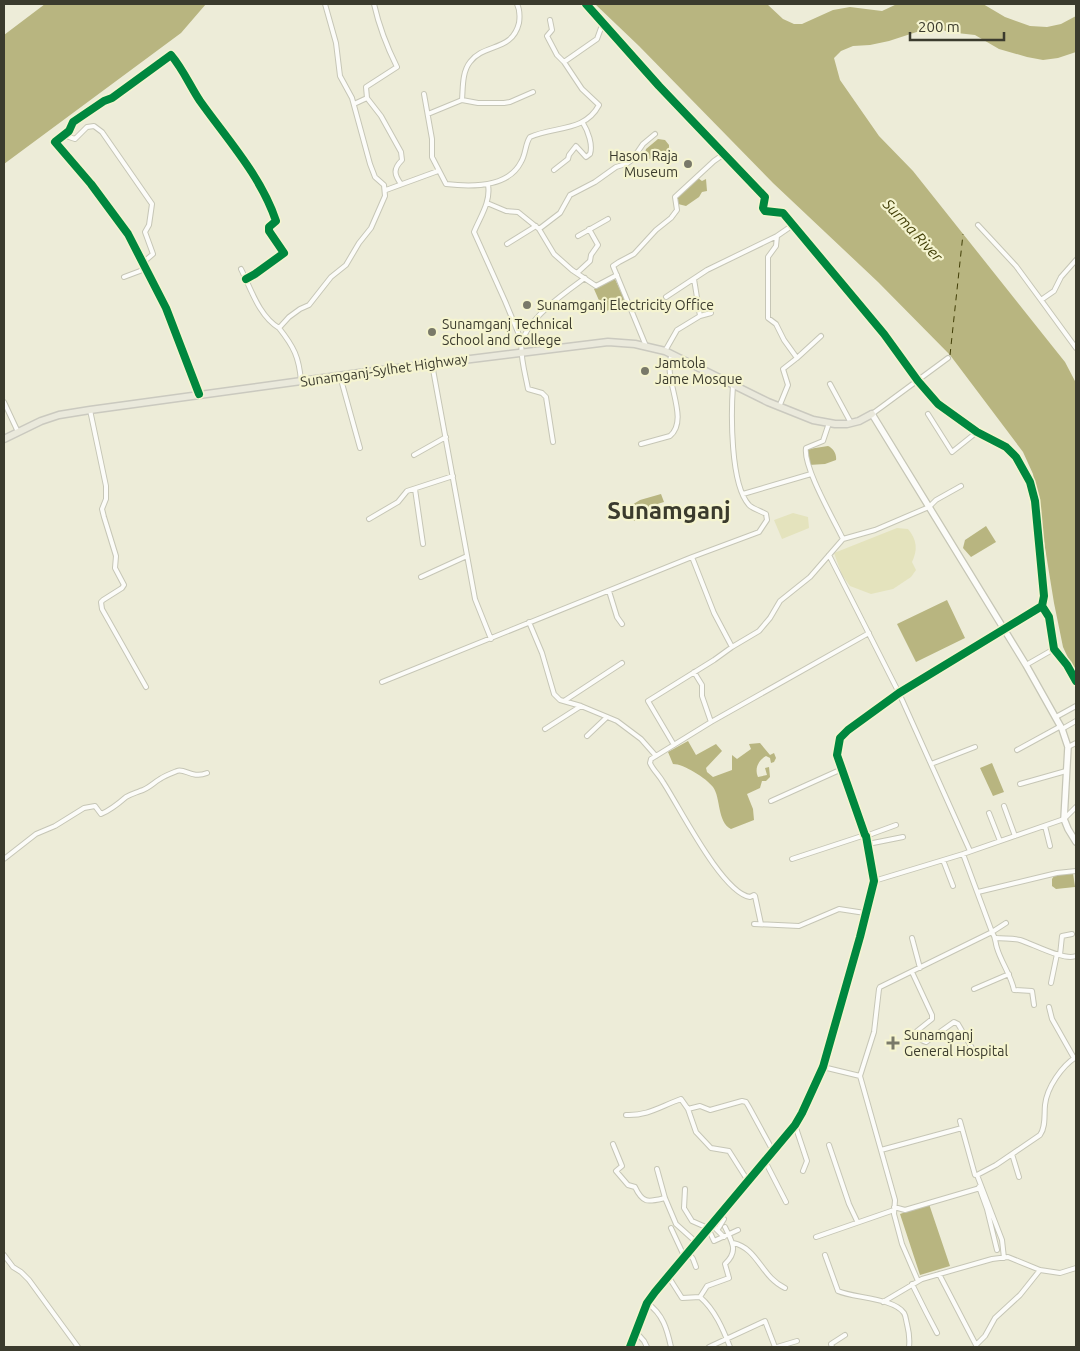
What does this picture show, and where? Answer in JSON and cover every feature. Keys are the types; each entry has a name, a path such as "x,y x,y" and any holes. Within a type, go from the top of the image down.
{"main road":[{"name":"Sunamganj-Sylhet Highway","path":"4,439 59,415 90,410 199,394 608,342 646,346 668,352 779,407 813,420 830,423 851,423 872,414"},
{"path":"872,414 1062,727 1068,747 1064,819 1076,842"}],"street":[{"path":"279,328 289,317 309,305 331,277 349,262 359,243 371,228 386,190 384,185 375,177 354,104 340,76 336,43 325,4"},
{"path":"374,4 377,20 383,32 386,46 397,67 366,87 368,98 382,116 401,152 402,160 395,167 395,175 401,184"},
{"path":"462,100 464,76 471,60 481,53 512,39 520,15 517,4"},
{"path":"586,4 658,86 765,197 764,210 783,213 884,334 918,381 938,404 977,432 1006,447 1016,457 1030,482 1035,501 1044,596 1042,606 1049,617 1054,649 1067,665 1076,682"},
{"path":"424,94 432,139 432,156 438,171 448,184 488,185 510,176 520,165 530,137 583,123 597,110 599,105 582,89 557,55 547,36 552,30 550,20"},
{"path":"564,62 597,39 604,26"},
{"path":"199,394 166,308 128,234 91,184 55,142 69,131 73,122 104,101 112,98 171,55 179,64 200,100 240,156 272,210 276,221 269,227 269,231 284,253 246,279"},
{"path":"428,114 462,100 478,103 504,103 533,92"},
{"path":"354,104 368,98"},
{"path":"554,170 568,160 569,155 576,146 586,157 590,154 592,148 587,129 583,123"},
{"path":"65,134 68,138 74,139 88,127 94,126 102,132 152,204 149,225 145,232 153,254 146,260 145,267 140,272 124,277"},
{"path":"507,244 560,213 560,209 570,195 595,182 616,167 632,160 643,144 655,134"},
{"path":"646,346 613,266 634,254 656,230 671,218 677,210 675,197 724,154"},
{"path":"386,190 438,171"},
{"path":"488,185 489,198 474,232 522,342 528,389 542,392 546,397 553,442"},
{"path":"487,203 506,211 518,212 537,228 554,254 596,286 617,275"},
{"path":"578,236 608,219"},
{"path":"666,297 707,270 777,236 793,225"},
{"path":"978,225 1016,266 1076,348"},
{"path":"577,273 590,261 591,255 598,245 589,229"},
{"path":"777,236 776,246 768,257 768,318 776,324 784,340 797,358"},
{"path":"1041,300 1054,292 1061,277 1076,260"},
{"path":"241,269 263,313 270,323 279,328 292,344 297,355 301,381"},
{"path":"522,342 528,331 555,300 585,278"},
{"path":"694,279 700,316"},
{"path":"641,444 672,434 676,426 677,410 668,364 668,352 677,330 700,316 711,313"},
{"path":"779,407 788,385 782,369 821,336"},
{"path":"872,414 948,358"},
{"path":"432,364 475,599 491,639"},
{"path":"340,376 360,448"},
{"path":"830,384 851,423"},
{"path":"382,682 692,557 759,532 767,520 766,514 750,506 739,487 732,438 733,385"},
{"path":"4,402 18,432"},
{"path":"90,410 106,486 106,499 102,510 116,556 115,568 124,585 102,600 102,609 146,687"},
{"path":"928,414 951,452 977,432"},
{"path":"830,423 823,441 805,450 806,459 811,474 843,539"},
{"path":"414,455 446,436"},
{"path":"743,494 811,474"},
{"path":"369,519 398,502 407,491 453,476"},
{"path":"674,745 648,701 714,660 732,646 759,631 770,618 780,601 810,577 843,539 875,530 929,507 936,500 961,486"},
{"path":"415,489 423,544"},
{"path":"829,555 899,694 970,851"},
{"path":"421,577 467,556"},
{"path":"692,557 714,612 732,646"},
{"path":"608,591 617,617 622,624"},
{"path":"630,1347 647,1303 684,1256 795,1125 823,1067 874,881 868,844 837,755 840,738 848,730 899,694 1042,606"},
{"path":"529,622 542,653 554,694 564,701 618,721 641,739 656,756"},
{"path":"761,924 755,896 746,896 727,882 704,850 663,781 652,768 651,759 711,722 869,633"},
{"path":"1026,665 1054,649"},
{"path":"564,701 622,663"},
{"path":"694,672 702,685 702,696 711,722"},
{"path":"545,729 581,706"},
{"path":"1056,717 1076,706"},
{"path":"587,736 607,717"},
{"path":"1016,750 1076,721"},
{"path":"1068,747 1076,743"},
{"path":"931,764 975,747"},
{"path":"771,801 842,768"},
{"path":"4,859 31,837 55,826 84,808 96,806 101,814 112,810 127,797 176,771 181,770 193,776 207,773"},
{"path":"1020,784 1066,770"},
{"path":"1004,806 1015,836"},
{"path":"874,881 963,854 1045,826 1064,819 1076,807"},
{"path":"989,813 1000,841"},
{"path":"792,860 896,825"},
{"path":"1045,826 1050,846"},
{"path":"868,844 903,837"},
{"path":"963,854 992,932 996,938 996,947 1009,974 1014,990 1032,991 1034,1005"},
{"path":"943,860 953,886"},
{"path":"978,892 1057,873 1076,871"},
{"path":"754,924 799,926 839,909 865,913"},
{"path":"918,1281 902,1244 894,1208 895,1200 860,1076 874,1032 879,989 992,932 1006,923"},
{"path":"1051,984 1062,936 1072,934"},
{"path":"912,938 920,968"},
{"path":"996,938 1018,940 1058,954 1076,956"},
{"path":"912,972 932,1015 932,1018 917,1031 922,1041 926,1042 954,1022 958,1024 972,1048"},
{"path":"974,989 1009,974"},
{"path":"976,1175 996,1165 1042,1132 1047,1095 1063,1068 1075,1057 1052,1019 1048,1007"},
{"path":"823,1067 860,1076"},
{"path":"626,1115 638,1116 681,1099 688,1109 696,1132 711,1148 729,1151 748,1181"},
{"path":"688,1109 700,1106 710,1110 742,1101 746,1102 773,1151"},
{"path":"960,1120 998,1250"},
{"path":"795,1125 807,1161 803,1171"},
{"path":"881,1150 962,1128"},
{"path":"613,1144 622,1166 616,1171 628,1185 635,1187 640,1198 650,1202 665,1198"},
{"path":"829,1145 857,1222"},
{"path":"1012,1154 1019,1177"},
{"path":"765,1161 786,1202"},
{"path":"657,1169 665,1198 676,1224 696,1242"},
{"path":"976,1175 1002,1240 1004,1258"},
{"path":"816,1237 894,1208 905,1210 980,1188"},
{"path":"685,1189 684,1208 692,1221 708,1228 714,1241 738,1230"},
{"path":"718,1229 724,1219"},
{"path":"712,1223 724,1237"},
{"path":"700,1297 707,1286 729,1278 725,1264 731,1258 734,1249 725,1227"},
{"path":"671,1228 684,1256"},
{"path":"733,1243 747,1248 774,1283 785,1288"},
{"path":"688,1252 696,1267"},
{"path":"4,1255 12,1267 21,1272 34,1286 78,1347"},
{"path":"825,1255 838,1290 883,1302 900,1309 905,1314 910,1339 909,1347"},
{"path":"883,1302 918,1281 992,1259 1013,1259 1040,1270 1060,1273 1076,1268"},
{"path":"939,1274 976,1345 996,1318 1020,1295 1040,1270"},
{"path":"668,1276 682,1298 700,1297"},
{"path":"912,1284 937,1332"},
{"path":"700,1297 712,1311 730,1347"},
{"path":"647,1303 661,1315 671,1347"},
{"path":"709,1347 726,1338 750,1330 765,1321 776,1347 797,1341"},
{"path":"636,1332 647,1347"},
{"path":"832,1347 831,1344 845,1335"}],"green space":[{"path":"793,513 808,517 809,528 782,539 774,520"},
{"path":"897,528 908,529 915,541 916,549 912,562 916,570 911,577 893,589 871,594 850,586 842,575 834,553"}],"water":[{"path":"45,4 206,4 181,33 4,164 4,35"},
{"name":"Surma River","path":"595,4 767,4 783,19 794,24 802,24 833,10 850,7 882,11 897,4 983,4 1005,17 1030,26 1047,27 1061,24 1076,16 1076,52 1058,58 1043,60 1027,57 999,49 975,35 948,32 935,26 889,41 853,46 841,51 834,58 840,80 879,136 913,171 1065,362 1076,383 1076,675 1063,647 1033,474 1023,452 950,355 878,282 773,183 639,46"},
{"path":"658,139 665,140 669,145 669,150 662,156 649,159 645,153 646,149"},
{"path":"698,178 702,181 706,179 707,191 702,192 699,197 686,206 678,204 676,196"},
{"path":"615,279 626,303 604,312 594,289"},
{"path":"828,446 834,451 836,460 825,464 809,465 807,451 809,449"},
{"path":"661,494 664,502 644,508 645,515 634,521 627,508 640,500"},
{"path":"986,526 996,542 971,557 963,548 965,540"},
{"path":"947,600 965,638 916,662 897,624"},
{"path":"688,741 696,755 716,744 722,751 706,768 707,772 713,777 732,770 732,755 737,759 751,749 749,744 760,743 770,755 774,753 776,758 774,762 771,763 770,758 766,756 759,762 757,767 758,777 767,775 765,768 769,767 770,777 766,781 762,781 760,788 747,794 753,809 754,820 731,829 723,821 713,787 694,772 683,766 673,764 668,752"},
{"path":"992,763 1004,792 993,796 980,768"},
{"path":"1073,873 1075,887 1056,889 1052,886 1054,876"},
{"path":"929,1204 950,1266 920,1275 900,1214"}],"ferry route":[{"path":"950,355 963,234"}],"cycle path":[{"path":"586,4 659,86 765,197 763,208 765,211 783,213 884,334 918,381 938,404 977,432 1006,447 1016,457 1030,482 1035,501 1044,596 1042,606 1049,617 1054,649 1067,665 1076,681"},
{"path":"199,394 166,308 128,234 91,184 55,142 69,131 73,122 104,101 112,98 171,55 200,101 252,173 270,204 276,221 269,227 269,231 284,253 246,279"},
{"path":"630,1347 647,1303 795,1125 823,1067 874,881 866,836 837,755 840,738 848,730 899,693 1042,606"}],"place":[{"name":"Hason Raja Museum","path":"688,164"},
{"name":"Sunamganj Electricity Office","path":"527,305"},
{"name":"Sunamganj Technical School and College","path":"432,332"},
{"name":"Jamtola Jame Mosque","path":"645,371"},
{"name":"Sunamganj General Hospital","path":"893,1043"}],"district":[{"name":"Sunamganj","path":"669,510"}]}
